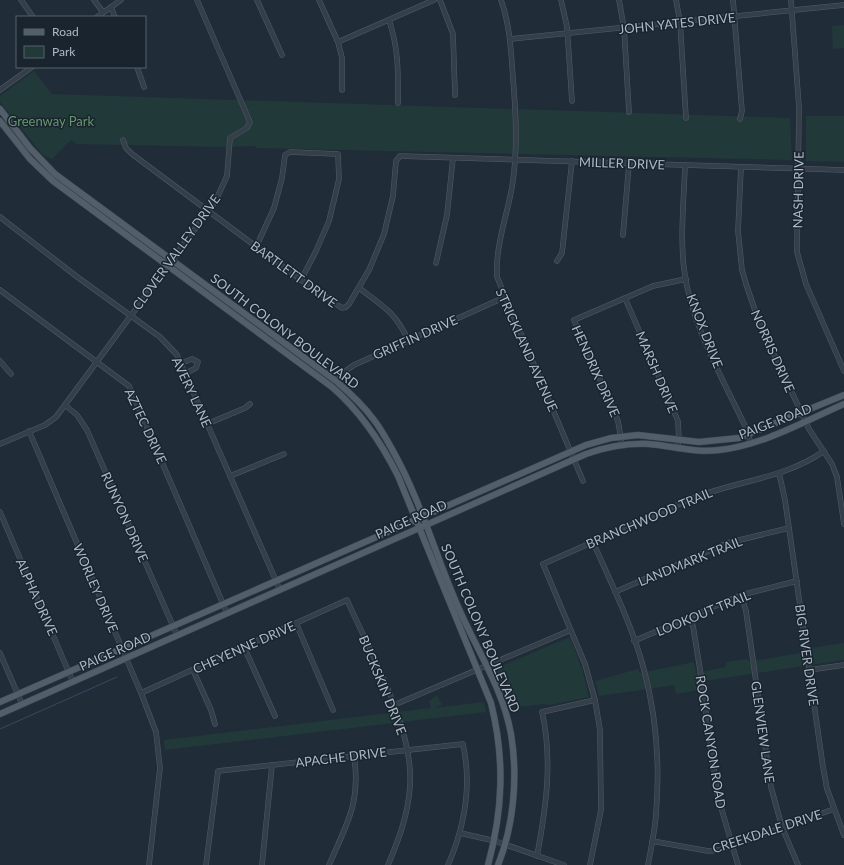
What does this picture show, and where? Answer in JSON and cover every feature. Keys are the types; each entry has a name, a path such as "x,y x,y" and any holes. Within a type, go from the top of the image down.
{"main road":[{"name":"SOUTH COLONY BOULEVARD","path":"0,109 30,148 55,174 336,381 364,408 385,437 400,464 427,525 444,572 487,667 507,716 513,746 514,791 505,844 498,865"},
{"name":"SOUTH COLONY BOULEVARD","path":"0,121 30,159 53,181 332,387 362,417 379,441 398,476 420,528 439,580 491,703 500,751 501,798 494,841 488,865"},
{"path":"264,337 269,331"},
{"name":"PAIGE ROAD","path":"0,702 123,649 223,603 592,443 621,436 650,435 679,441 719,441 749,435 844,395"},
{"name":"PAIGE ROAD","path":"0,714 575,459 604,448 622,445 650,444 677,448 718,450 751,444 844,404"},
{"path":"362,417 364,408"},
{"path":"379,441 385,437"},
{"path":"495,485 498,493"},
{"path":"360,544 365,552"},
{"path":"439,580 444,572"},
{"path":"453,613 460,610"}],"street":[{"path":"21,0 32,16"},
{"path":"94,0 103,12"},
{"path":"98,16 121,0"},
{"name":"CLOVER VALLEY DRIVE","path":"0,444 51,421 65,405 220,194 226,176 230,138 246,128 250,122 196,0"},
{"path":"257,0 282,54"},
{"path":"319,0 338,42 343,62 342,90"},
{"path":"338,42 434,0"},
{"path":"440,0 453,34 455,95"},
{"name":"STRICKLAND AVENUE","path":"501,0 506,15 510,39 518,134 516,160 496,266 498,283 575,459 583,481"},
{"path":"561,0 568,34 572,101"},
{"path":"619,0 624,28 629,112"},
{"path":"676,0 680,22 686,118"},
{"path":"733,0 742,111 740,119"},
{"name":"NASH DRIVE","path":"791,0 799,107 797,241 801,271 844,371"},
{"name":"JOHN YATES DRIVE","path":"510,39 844,5"},
{"path":"111,7 116,16"},
{"path":"389,20 396,42 398,58 398,103"},
{"path":"0,90 31,68"},
{"path":"137,68 144,87"},
{"name":"BARTLETT DRIVE","path":"123,140 126,148 132,154 256,247 342,308 349,304 359,288 372,263 387,224 393,196 396,161 400,156"},
{"path":"256,247 274,208 282,178 285,155 290,152 338,154 340,157 337,189 329,221 316,252 301,280"},
{"name":"MILLER DRIVE","path":"400,156 844,170"},
{"path":"436,263 447,214 453,158"},
{"path":"557,261 562,253 572,161"},
{"path":"623,235 629,164"},
{"name":"KNOX DRIVE","path":"685,165 683,235 686,279 706,342 749,435 751,444"},
{"name":"NORRIS DRIVE","path":"741,167 738,231 742,270 759,322 816,441 830,459 837,477 844,524"},
{"name":"AVERY LANE","path":"0,217 45,253 166,342 181,363 186,373 280,590"},
{"name":"HENDRIX DRIVE","path":"622,445 618,421 574,320 653,286 686,279"},
{"path":"359,288 397,319 408,340"},
{"name":"AZTEC DRIVE","path":"0,290 126,383 132,392 227,613"},
{"name":"GRIFFIN DRIVE","path":"332,387 344,372 354,365 505,298"},
{"name":"MARSH DRIVE","path":"625,298 675,411 678,421 679,441 677,448"},
{"path":"181,363 192,358 198,362 198,367 186,373"},
{"path":"0,361 11,374"},
{"path":"207,424 245,408 250,404"},
{"name":"RUNYON DRIVE","path":"65,405 77,414 87,430 177,635"},
{"name":"WORLEY DRIVE","path":"29,432 123,649 156,732 160,768 149,865"},
{"name":"BRANCHWOOD TRAIL","path":"572,630 543,564 709,491 779,473 812,460 824,451"},
{"path":"230,476 284,454"},
{"name":"BIG RIVER DRIVE","path":"779,473 784,490 824,774 834,809 844,835"},
{"name":"ALPHA DRIVE","path":"0,512 73,682"},
{"name":"LANDMARK TRAIL","path":"615,592 727,543 789,528"},
{"path":"593,542 615,592 643,666 654,730 658,783 656,816 648,865"},
{"name":"LOOKOUT TRAIL","path":"634,641 741,595 797,581"},
{"name":"GLENVIEW LANE","path":"741,595 746,611 771,787 782,828 798,865"},
{"name":"CHEYENNE DRIVE","path":"141,693 347,600"},
{"name":"BUCKSKIN DRIVE","path":"347,600 394,705 405,735 408,749 410,785 406,815 403,828 388,865"},
{"name":"ROCK CANYON ROAD","path":"689,618 693,626 718,797 738,865"},
{"path":"296,623 333,710"},
{"path":"394,705 572,630 585,664 595,700 600,730 602,760 601,810 590,865"},
{"path":"244,647 274,716"},
{"path":"0,653 22,704"},
{"path":"809,670 844,665"},
{"path":"193,670 212,710 215,724"},
{"path":"537,856 544,823 548,768 547,737 542,712 595,700"},
{"name":"APACHE DRIVE","path":"206,865 218,771 463,744 467,762 468,788 460,832"},
{"path":"329,865 351,815 355,800 357,775 354,756"},
{"path":"262,865 272,765"},
{"name":"CREEKDALE DRIVE","path":"652,842 708,851 782,828 834,809"},
{"path":"448,865 460,832 505,844 564,865"}],"green space":[{"path":"844,25 844,48 833,49 832,26"},
{"name":"Greenway Park","path":"34,71 52,94 790,118 792,160 256,148 256,146 225,147 77,144 71,140 52,159 43,155 0,102 0,96"},
{"path":"806,116 844,116 844,162 806,161"},
{"path":"570,637 582,669 589,697 550,705 542,704 518,707 516,701 509,703 505,689 496,674 499,667"},
{"path":"844,643 844,660 697,682 698,690 676,694 674,685 599,696 595,681 638,669 640,673 694,662 696,673 726,667 726,662 748,659 749,662 811,651 811,648"},
{"path":"437,695 442,705 433,708 484,702 486,712 165,750 164,740 431,708 429,701"}],"waterway":[{"path":"0,729 117,677"}]}
